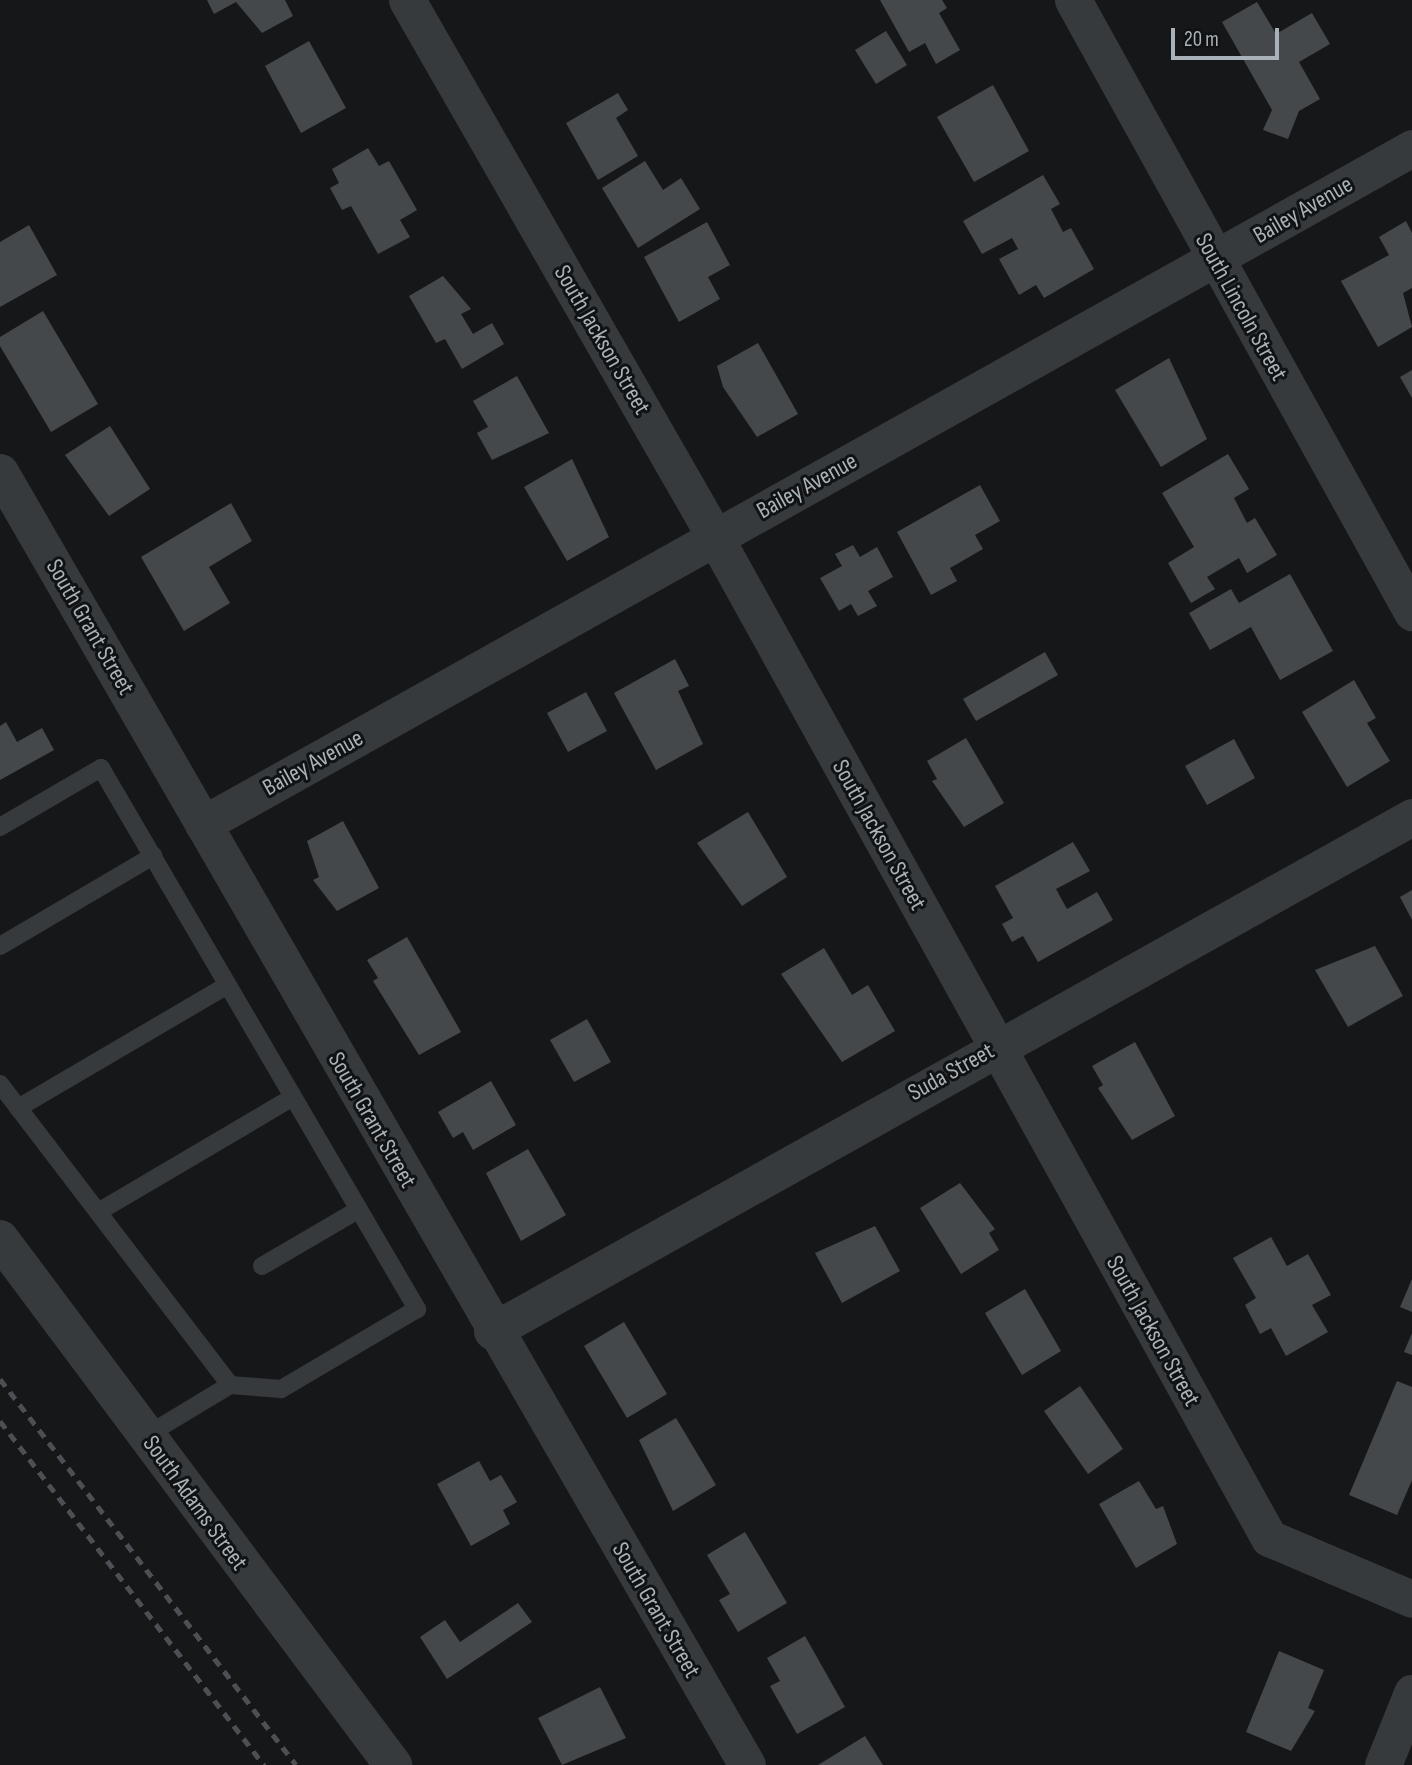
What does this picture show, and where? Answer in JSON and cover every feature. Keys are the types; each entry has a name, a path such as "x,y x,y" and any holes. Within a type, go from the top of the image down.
{"street":[{"name":"South Jackson Street","path":"407,0 715,537 1269,1538 1412,1600"},
{"name":"South Lincoln Street","path":"1073,0 1215,261 1412,612"},
{"name":"Bailey Avenue","path":"204,824 715,537 1215,261 1412,148"},
{"name":"South Grant Street","path":"0,472 492,1331 747,1765"},
{"name":"Suda Street","path":"492,1331 995,1047 1412,817"},
{"name":"South Adams Street","path":"0,1239 393,1765"},
{"path":"1383,1765 1412,1693"}],"lane":[{"path":"0,827 101,768 416,1309 281,1389 230,1385 147,1435"},
{"path":"0,946 153,856"},
{"path":"18,1108 228,985"},
{"path":"0,1084 230,1385"},
{"path":"98,1212 293,1097"},
{"path":"262,1266 358,1210"}],"building":[{"path":"207,0 285,0 293,16 262,33 236,2 214,14"},
{"path":"880,0 942,0 947,8 939,13 960,50 936,64 925,43 909,52"},
{"path":"1257,2 1276,34 1312,13 1330,44 1299,62 1320,99 1299,111 1288,139 1263,130 1272,110 1222,22"},
{"path":"886,31 907,65 876,84 855,50"},
{"path":"309,41 346,108 301,133 265,66"},
{"path":"993,85 1029,151 974,182 937,117"},
{"path":"618,93 628,110 616,118 638,156 598,180 566,123"},
{"path":"368,148 379,166 389,161 417,210 400,220 410,237 378,254 351,206 342,210 330,188 339,183 332,169"},
{"path":"645,161 663,190 681,178 700,209 638,248 602,188"},
{"path":"1043,175 1060,204 1051,209 1063,232 1071,228 1094,269 1044,298 1036,285 1019,295 999,259 1018,249 1012,238 982,254 963,221"},
{"path":"1406,221 1412,233 1412,288 1403,293 1412,327 1378,347 1341,281 1389,255 1379,237"},
{"path":"707,222 730,265 708,277 720,299 679,322 644,257"},
{"path":"29,225 57,275 0,307 0,242"},
{"path":"443,276 471,309 461,314 473,334 492,323 504,344 462,369 445,339 436,343 409,296"},
{"path":"43,311 98,404 51,432 0,346 0,337"},
{"path":"758,343 798,414 757,437 723,387 717,366"},
{"path":"1169,358 1207,439 1161,467 1115,390"},
{"path":"1412,370 1412,398 1400,377"},
{"path":"517,376 549,433 492,460 477,433 488,427 473,401"},
{"path":"110,426 150,489 109,516 65,455"},
{"path":"1228,454 1249,489 1234,498 1247,523 1255,518 1277,555 1247,573 1239,558 1207,577 1215,589 1191,603 1168,563 1194,547 1162,493"},
{"path":"572,459 609,537 567,561 524,487"},
{"path":"980,485 1000,521 975,535 983,549 950,568 957,581 931,595 897,532"},
{"path":"231,503 252,541 209,567 230,603 184,631 141,557"},
{"path":"853,545 860,557 877,547 893,577 868,591 877,606 858,616 851,604 839,611 820,578 842,566 835,554"},
{"path":"1290,574 1333,651 1280,680 1251,627 1210,650 1189,613 1231,589 1239,603"},
{"path":"1045,652 1058,675 976,721 963,699"},
{"path":"675,659 689,686 678,691 703,744 656,770 614,693"},
{"path":"1354,680 1376,718 1367,723 1390,761 1347,787 1302,712"},
{"path":"586,692 607,731 568,752 547,713"},
{"path":"6,722 17,742 42,728 54,750 0,780 0,726"},
{"path":"966,738 1004,803 964,827 932,781 937,779 927,761"},
{"path":"1234,739 1255,778 1207,805 1185,766"},
{"path":"748,812 787,877 742,906 697,843"},
{"path":"343,821 379,888 337,911 313,880 319,877 307,841"},
{"path":"1073,842 1090,871 1056,889 1067,909 1097,892 1113,920 1038,962 1023,936 1012,942 1002,924 1013,918 995,886"},
{"path":"1412,890 1412,920 1400,897"},
{"path":"407,937 461,1032 419,1055 373,981 378,978 367,960"},
{"path":"1375,946 1403,996 1348,1027 1315,970"},
{"path":"824,948 852,995 868,985 895,1031 842,1062 781,974"},
{"path":"587,1019 611,1062 574,1082 550,1040"},
{"path":"1135,1042 1175,1116 1132,1140 1098,1088 1103,1085 1092,1066"},
{"path":"491,1081 516,1125 473,1150 463,1132 453,1138 438,1112"},
{"path":"528,1149 566,1215 521,1241 486,1173"},
{"path":"960,1183 995,1229 989,1233 999,1250 961,1274 920,1208"},
{"path":"875,1226 900,1271 842,1303 815,1253"},
{"path":"1271,1237 1287,1266 1308,1254 1331,1295 1312,1305 1328,1332 1286,1356 1271,1328 1260,1334 1245,1305 1256,1298 1233,1258"},
{"path":"1412,1279 1412,1312 1400,1307"},
{"path":"1025,1289 1061,1351 1022,1375 985,1313"},
{"path":"624,1322 667,1394 627,1418 584,1346"},
{"path":"1412,1333 1412,1355 1404,1352"},
{"path":"1397,1381 1412,1387 1412,1480 1397,1515 1349,1495"},
{"path":"1080,1386 1123,1449 1088,1474 1044,1411"},
{"path":"676,1418 716,1485 673,1511 639,1440"},
{"path":"479,1461 490,1481 501,1475 517,1502 503,1510 510,1524 471,1546 437,1484"},
{"path":"1139,1481 1156,1509 1163,1506 1177,1544 1136,1568 1099,1504"},
{"path":"745,1532 787,1603 738,1632 719,1600 730,1594 707,1555"},
{"path":"518,1603 532,1622 447,1679 420,1637 445,1620 460,1642"},
{"path":"805,1636 845,1707 797,1734 770,1686 780,1681 767,1658"},
{"path":"1279,1651 1324,1670 1308,1708 1315,1711 1291,1751 1246,1732"},
{"path":"600,1687 626,1738 562,1765 538,1718"},
{"path":"865,1736 883,1765 818,1765"}],"railway":[{"path":"0,1379 296,1765"},
{"path":"0,1421 264,1765"}]}
